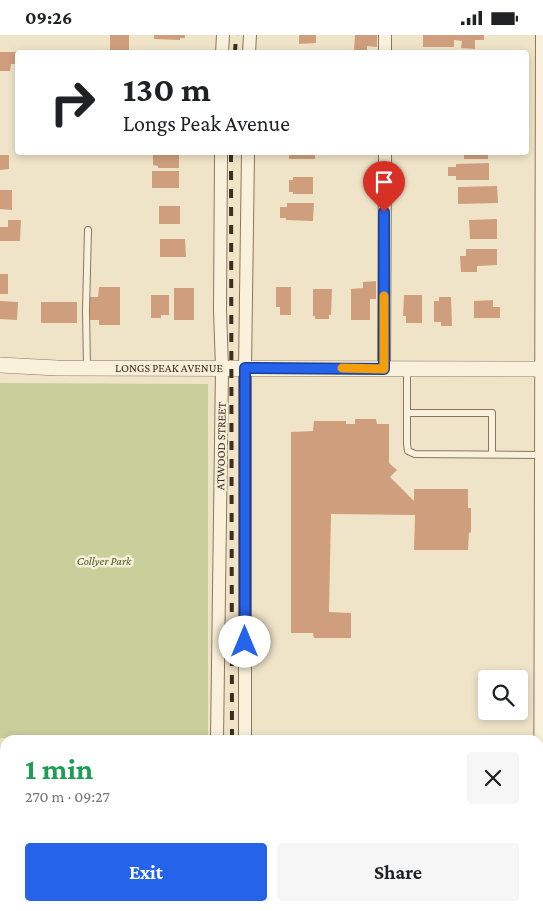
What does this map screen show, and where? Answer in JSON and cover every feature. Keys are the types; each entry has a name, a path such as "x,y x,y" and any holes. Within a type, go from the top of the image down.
{"street":[{"path":"222,50 223,35"},
{"path":"249,50 250,35"},
{"path":"385,35 385,50"},
{"path":"541,735 542,35"},
{"name":"ATWOOD STREET","path":"217,735 222,368 220,309 221,155"},
{"name":"ATWOOD STREET","path":"245,735 245,368 248,155"},
{"path":"384,369 385,155"},
{"name":"LONGS PEAK AVENUE","path":"0,365 87,368 542,369"},
{"name":"LONGS PEAK AVENUE","path":"0,369 36,367"}],"lane":[{"path":"87,368 88,230"},
{"path":"407,369 408,451 415,454 541,455"},
{"path":"407,413 492,413 492,454"}],"green space":[{"name":"Collyer Park","path":"0,383 208,384 208,735 0,735"}],"building":[{"path":"110,35 129,35 129,50 110,50"},
{"path":"154,35 185,35 185,38 180,38 180,40 154,39"},
{"path":"299,35 316,35 316,43 299,44"},
{"path":"355,35 377,35 377,47 367,46 367,50 354,50"},
{"path":"423,35 484,35 484,40 475,40 475,49 461,48 462,41 454,40 454,47 423,47"},
{"path":"0,52 15,52 15,64 11,64 10,71 0,71"},
{"path":"0,155 9,155 9,169 0,170"},
{"path":"153,155 179,155 179,168 158,168 158,166 153,165"},
{"path":"289,155 315,155 315,159 289,159"},
{"path":"464,155 488,155 488,159 464,159"},
{"path":"489,163 489,180 456,180 456,176 448,176 448,167 456,167 456,164"},
{"path":"152,171 179,171 179,188 152,188"},
{"path":"293,177 313,177 313,194 293,194 293,192 289,192 289,180 293,180"},
{"path":"497,186 498,203 458,204 458,187"},
{"path":"0,190 12,190 12,210 0,209"},
{"path":"287,203 314,203 313,221 280,218 280,207 287,207"},
{"path":"159,206 180,206 180,224 159,224"},
{"path":"497,219 497,239 470,239 469,220"},
{"path":"8,220 21,220 20,241 0,241 0,227 8,227"},
{"path":"160,239 185,239 186,257 160,257"},
{"path":"466,249 497,249 497,265 477,266 477,272 461,272 460,256 466,256"},
{"path":"0,274 8,274 8,294 0,294"},
{"path":"376,281 376,299 370,299 370,320 351,320 351,289 363,288 363,282"},
{"path":"99,287 120,287 120,325 99,325 99,320 89,320 89,297 98,297"},
{"path":"276,287 291,287 291,315 280,315 280,307 276,307"},
{"path":"174,288 194,288 194,320 174,320"},
{"path":"313,289 332,289 331,315 329,315 329,319 315,319 315,316 313,316"},
{"path":"151,295 169,295 169,315 161,315 161,318 151,318"},
{"path":"404,295 422,295 422,323 406,323 406,316 403,316"},
{"path":"439,297 451,297 452,326 441,326 441,322 434,322 434,301 439,301"},
{"path":"493,300 493,307 500,307 500,318 474,318 474,301"},
{"path":"0,301 18,302 17,320 0,319"},
{"path":"41,302 77,302 77,323 41,323"},
{"path":"355,419 376,419 377,424 389,424 389,463 397,470 390,477 414,501 414,489 468,489 468,508 471,508 471,532 469,533 468,550 414,550 415,515 331,514 329,612 351,613 351,638 314,638 313,633 291,633 291,432 313,431 314,421 346,421 346,424 355,424"}],"railway":[{"path":"235,50 236,35"},
{"path":"231,155 232,735"}],"slow traffic":[{"path":"342,368 384,369 384,296"}],"route":[{"path":"245,642 245,368 384,369 384,212"}]}
